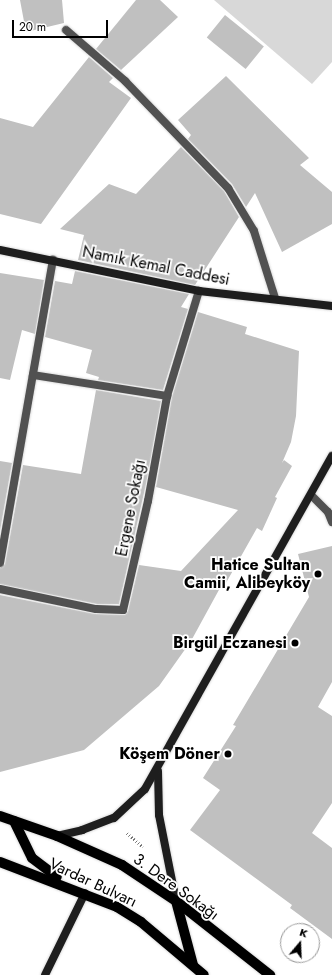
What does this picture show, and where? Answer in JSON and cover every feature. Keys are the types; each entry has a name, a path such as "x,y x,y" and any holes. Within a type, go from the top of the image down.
{"main road":[{"name":"Namık Kemal Caddesi","path":"0,250 199,292 275,298 332,306"},
{"path":"57,836 82,830 114,818 145,789 158,770 332,456"},
{"path":"158,770 159,815 176,901 193,965"},
{"name":"Vardar Bulvarı","path":"0,816 57,836"},
{"path":"14,821 37,864 85,893 45,975"},
{"name":"3. Dere Sokağı","path":"57,836 122,865 176,901 270,975"},
{"name":"Vardar Bulvarı","path":"0,862 85,893 117,907 141,922 204,975"}],"street":[{"path":"66,30 124,81 228,188 254,231 275,298"},
{"path":"0,563 53,260"},
{"name":"Ergene Sokağı","path":"0,588 96,609 123,610 148,501 167,396 199,292"},
{"path":"33,375 167,396"},
{"path":"311,495 328,512 332,522"}],"shaded area":[{"path":"214,0 332,0 332,62 312,84"}],"building":[{"path":"20,0 62,0 64,23 26,32"},
{"path":"136,0 160,0 178,17 121,70 96,49"},
{"path":"225,15 264,46 246,69 207,38"},
{"path":"89,57 113,78 109,82 131,98 41,224 0,214 0,118 33,127"},
{"path":"226,76 309,158 300,165 332,192 332,224 282,252 255,193 246,207 232,184 188,139 191,135 178,120"},
{"path":"181,147 224,191 239,217 195,285 78,260 84,235 60,229 109,184 136,194"},
{"path":"75,271 189,294 181,307 188,309 163,390 98,380 99,377 86,373 92,350 45,337 55,281 72,284"},
{"path":"0,273 44,280 35,334 22,330 10,380 0,378"},
{"path":"198,312 247,327 245,334 299,351 296,416 291,442 282,463 284,460 292,466 275,497 277,498 262,531 257,528 222,590 220,588 191,641 159,686 84,750 0,772 0,595 95,614 125,615 128,611 139,565 181,571 238,510 156,487 172,397"},
{"path":"96,390 161,401 146,484 119,604 97,604 0,584 0,568 5,564 23,465 81,474"},
{"path":"0,461 12,463 0,531"},
{"path":"332,546 332,682 318,707 332,716 332,803 312,833 332,848 332,939 320,930 320,923 310,923 290,908 292,905 190,830 220,790 203,778 236,726 233,725 309,597 298,554"}],"place":[{"name":"Hatice Sultan Camii, Alibeyköy","path":"318,574"},
{"name":"Birgül Eczanesi","path":"295,643"},
{"name":"Köşem Döner","path":"228,754"}]}
